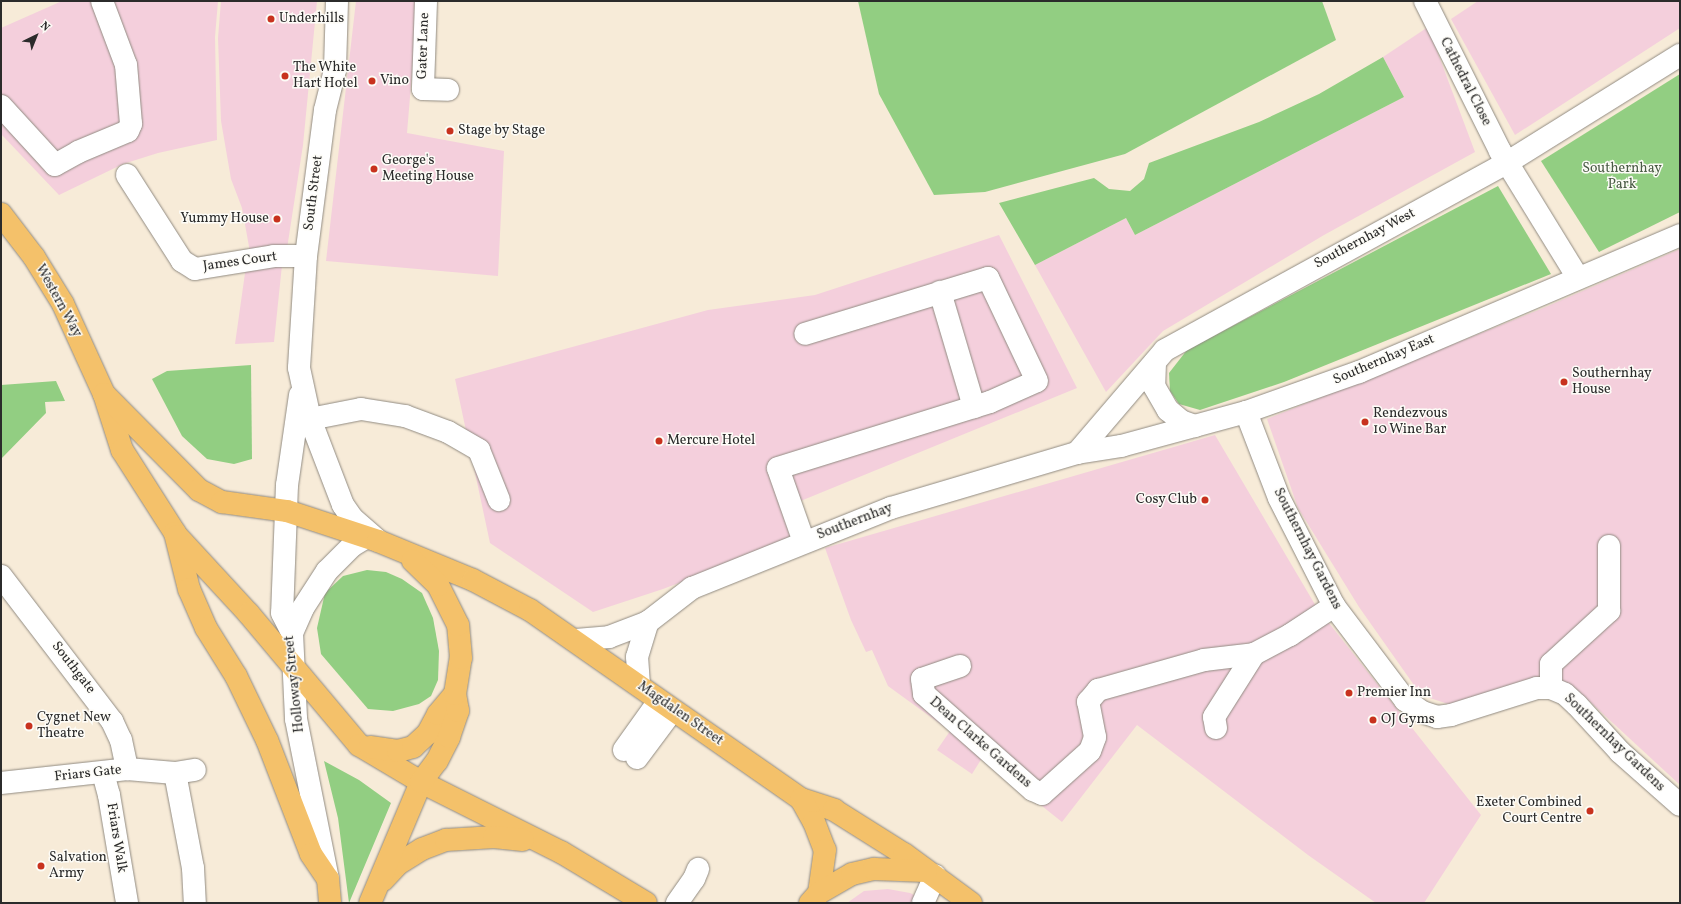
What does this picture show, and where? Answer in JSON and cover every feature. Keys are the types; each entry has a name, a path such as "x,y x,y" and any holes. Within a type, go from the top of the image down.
{"main road":[{"name":"Western Way","path":"1,214 34,257 63,304 104,394"},
{"path":"104,394 199,490 222,502 287,511 380,543 422,568 438,585 458,625 461,658 455,694 458,711 449,737 437,761 421,782 373,896"},
{"path":"104,394 122,450 175,533 359,745 421,782 536,841 562,852 646,903"},
{"path":"175,533 189,589 200,615 236,676 257,719 311,854 328,878"},
{"name":"Magdalen Street","path":"380,543 473,580 530,610 576,640 666,706 800,799 834,810 930,873 971,903"},
{"path":"359,745 398,751 413,747 428,733 438,714 455,694"},
{"path":"800,799 814,822 825,850 815,898"},
{"path":"373,896 398,864 422,849 446,840 494,837 536,841"},
{"path":"815,898 852,874 874,869 930,873"},
{"name":"Holloway Street","path":"328,878 330,903"}],"street":[{"path":"1,106 55,165 78,152 128,131 130,124 126,65 102,1"},
{"name":"South Street","path":"337,1 335,70 325,110 306,256 299,368 301,386 310,419 342,505 352,518 380,543"},
{"name":"Gater Lane","path":"426,1 423,89 448,90"},
{"name":"Cathedral Close","path":"1425,1 1459,72 1508,162 1578,278"},
{"name":"Southernhay West","path":"1077,453 1165,350 1508,162 1680,55"},
{"name":"James Court","path":"127,175 182,261 195,269 274,256 306,256"},
{"name":"Southernhay East","path":"1077,453 1121,446 1246,412 1359,372 1680,235"},
{"path":"804,334 988,278 1038,381 974,407 778,468 804,542"},
{"path":"940,292 974,407"},
{"path":"1155,362 1154,386 1168,410 1181,421 1195,426"},
{"name":"South Street","path":"287,511 287,485 301,386"},
{"path":"310,419 361,409 405,416 448,432 478,450 499,500"},
{"name":"Southernhay Gardens","path":"1246,412 1280,498 1334,606 1405,700 1422,712 1436,717 1451,715 1537,688 1551,688 1565,694 1620,752 1680,805"},
{"name":"Southernhay","path":"576,640 609,638 648,622 692,588 891,508 1077,453"},
{"name":"Holloway Street","path":"287,511 282,613 292,633 292,666 296,719 328,878"},
{"path":"292,633 303,608 327,571 352,546 380,543"},
{"path":"1551,688 1551,664 1609,611 1609,546"},
{"name":"Southgate","path":"1,576 112,721 121,740 127,769"},
{"name":"Dean Clarke Gardens","path":"960,666 922,678 924,694 1033,790 1042,794 1090,751 1095,737 1088,702 1098,690 1204,660 1254,654 1290,635 1334,606"},
{"path":"639,685 637,657 648,622"},
{"path":"1216,728 1214,718 1254,654"},
{"path":"630,754 666,706"},
{"name":"Friars Gate","path":"1,783 103,773 127,769 185,771 195,903"},
{"name":"Friars Walk","path":"103,773 109,795 127,903"},
{"path":"677,903 694,879 698,869"},
{"path":"923,903 930,873"}],"shaded area":[{"path":"62,1 218,1 215,37 217,140 158,153 123,164 59,195 1,134 1,28"},
{"path":"221,1 317,1 303,145 286,255 282,265 274,342 235,344 246,266 250,252 242,208 231,179 221,121 218,38"},
{"path":"356,1 418,1 407,133 504,151 498,276 326,261"},
{"path":"1478,1 1680,1 1680,28 1515,135 1451,19"},
{"path":"1428,27 1475,152 1324,235 1163,331 1106,392 1035,265 1126,218 1135,235 1404,97 1383,57"},
{"path":"999,235 1077,388 781,509 792,540 663,589 593,612 490,543 455,379 708,310 815,295"},
{"path":"1680,249 1680,785 1575,688 1552,676 1451,705 1421,695 1359,607 1298,508 1267,419 1541,309"},
{"path":"1215,435 1317,608 1481,815 1424,903 1376,903 1308,855 1137,725 1062,822 982,758 972,774 937,750 950,731 888,686 872,650 866,652 851,620 825,548"},
{"path":"888,889 910,893 931,903 847,903 864,891"}],"green space":[{"path":"858,1 1322,1 1336,40 1125,154 985,192 934,195 879,94"},
{"path":"1383,57 1404,97 1135,235 1126,218 1035,265 999,203 1094,178 1109,189 1130,191 1144,179 1149,163 1259,122 1319,94"},
{"name":"Southernhay Park","path":"1680,74 1680,212 1599,252 1541,161"},
{"path":"1498,186 1551,274 1284,382 1200,410 1179,404 1170,391 1169,373 1187,350"},
{"path":"251,365 252,459 234,464 207,459 182,436 152,379 167,371"},
{"path":"56,381 65,401 45,402 46,413 1,459 1,385"},
{"path":"367,570 386,572 402,579 422,593 433,618 439,651 438,680 431,696 419,704 393,711 368,709 321,654 317,628 325,593 343,576"},
{"path":"324,761 359,780 391,803 349,903 338,818"}],"place":[{"name":"Underhills","path":"271,19"},
{"name":"The White Hart Hotel","path":"285,76"},
{"name":"Vino","path":"372,81"},
{"name":"Stage by Stage","path":"450,131"},
{"name":"George's Meeting House","path":"374,169"},
{"name":"Yummy House","path":"277,219"},
{"name":"Southernhay House","path":"1564,382"},
{"name":"Rendezvous 10 Wine Bar","path":"1365,422"},
{"name":"Mercure Hotel","path":"659,441"},
{"name":"Cosy Club","path":"1205,500"},
{"name":"Premier Inn","path":"1349,693"},
{"name":"OJ Gyms","path":"1373,720"},
{"name":"Cygnet New Theatre","path":"29,726"},
{"name":"Exeter Combined Court Centre","path":"1590,811"},
{"name":"Salvation Army","path":"41,866"}]}
